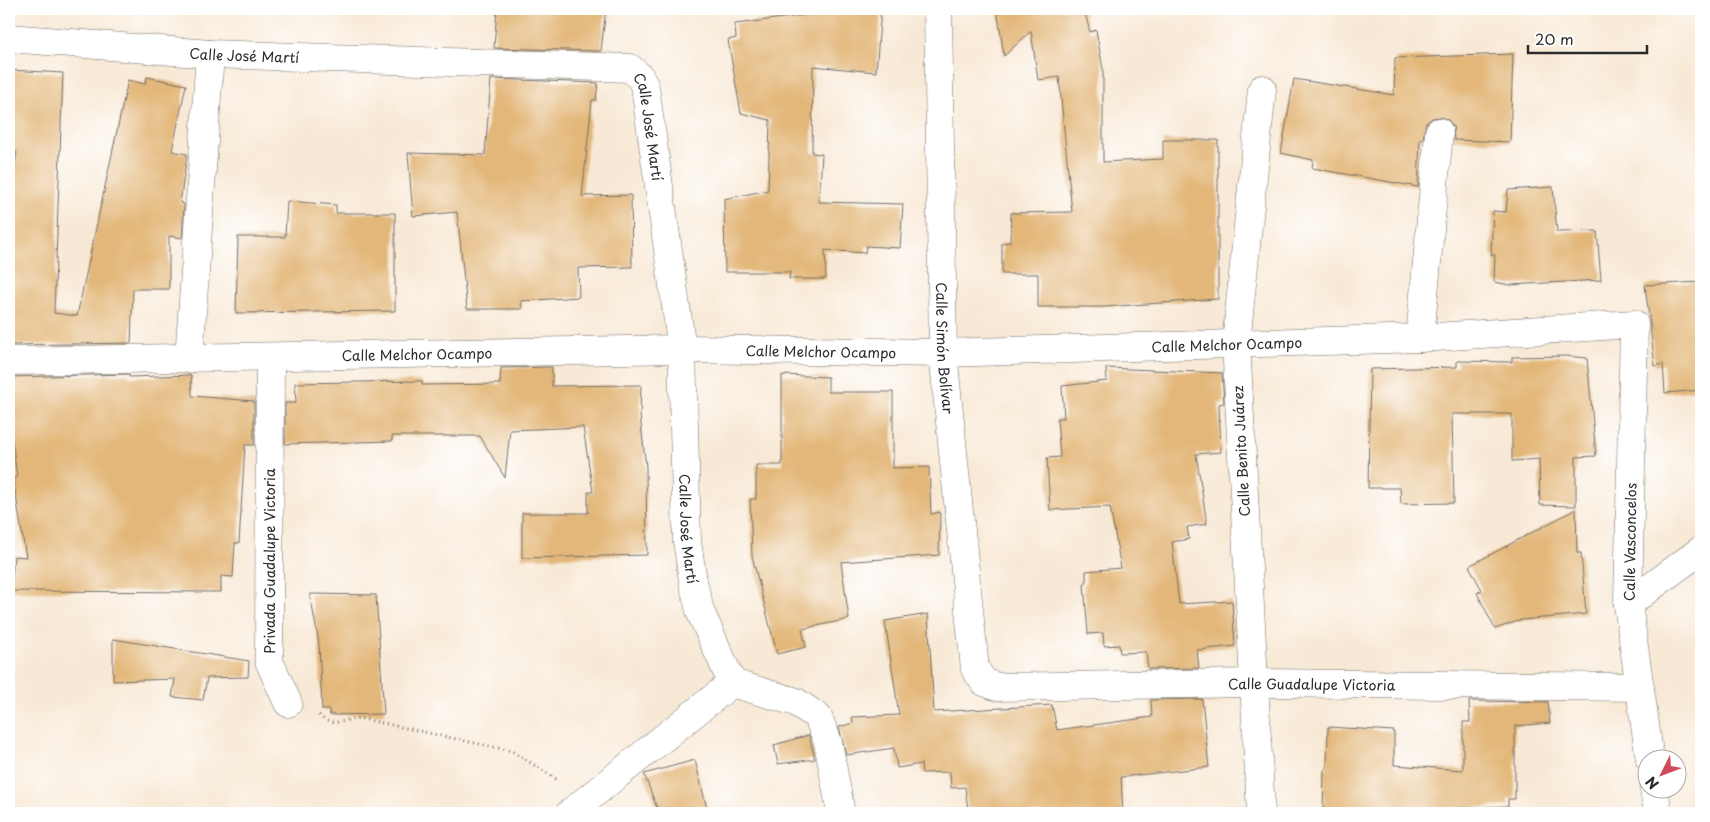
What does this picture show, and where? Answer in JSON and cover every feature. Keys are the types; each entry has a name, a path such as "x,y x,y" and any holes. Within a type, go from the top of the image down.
{"street":[{"name":"Calle Simón Bolívar","path":"938,9 943,354 975,669 984,682"},
{"name":"Calle José Martí","path":"9,38 210,54 630,68 640,77 645,87 682,349 687,541 693,581 700,611 732,683"},
{"path":"189,359 210,54"},
{"name":"Calle Benito Juárez","path":"1262,90 1236,344 1253,683 1265,811"},
{"path":"1420,338 1439,132"},
{"name":"Calle Melchor Ocampo","path":"9,361 270,358 682,349 943,354 1420,338 1634,324"},
{"name":"Calle Vasconcelos","path":"1634,324 1628,604 1649,750"},
{"name":"Privada Guadalupe Victoria","path":"270,358 269,661 288,703"},
{"path":"1628,604 1701,550"},
{"name":"Calle Guadalupe Victoria","path":"984,682 998,687 1253,683 1640,688"},
{"path":"579,806 732,683 796,702 818,718 828,742 841,813"},
{"path":"1656,800 1658,813"}],"path":[{"path":"288,703 307,702 324,720 336,724 359,718 512,751 579,806"}],"building":[{"path":"497,9 606,9 601,51 494,48"},
{"path":"855,9 881,9 876,72 813,66 812,153 822,154 819,202 903,204 900,248 866,246 865,253 825,250 826,279 789,279 790,272 725,272 724,199 768,190 770,120 741,113 728,40 736,38 735,24"},
{"path":"997,9 1084,9 1090,32 1096,30 1103,69 1103,162 1163,159 1163,140 1218,140 1218,299 1104,307 1038,307 1038,274 1002,274 1002,243 1010,242 1011,213 1072,212 1059,77 1038,80 1031,31 1004,56"},
{"path":"1513,54 1510,142 1454,140 1453,126 1448,120 1441,117 1432,118 1426,123 1423,139 1420,139 1418,187 1312,168 1313,160 1281,153 1294,79 1394,95 1395,58"},
{"path":"9,70 63,73 54,313 77,316 128,80 145,84 147,77 186,85 172,151 187,154 180,203 184,204 182,238 169,236 169,289 133,289 131,343 9,345 9,200 17,152 9,151"},
{"path":"491,79 598,83 596,100 592,100 582,196 631,195 632,267 578,268 579,297 521,301 522,309 467,309 457,212 413,216 408,153 485,155"},
{"path":"1553,187 1557,232 1597,231 1601,280 1510,285 1494,282 1495,255 1491,255 1493,211 1506,212 1508,190"},
{"path":"287,201 336,205 336,213 395,213 395,311 236,313 238,237 285,237"},
{"path":"1701,282 1701,390 1665,393 1663,364 1655,366 1645,285"},
{"path":"1566,356 1587,358 1596,456 1576,457 1576,506 1540,505 1539,459 1512,461 1512,414 1452,414 1454,503 1401,504 1400,488 1368,488 1370,369 1457,367 1457,361 1512,362 1512,357"},
{"path":"552,367 552,386 641,385 640,416 646,467 647,555 522,558 522,513 588,513 588,492 593,492 583,427 510,430 505,478 480,436 392,436 392,441 285,444 285,403 296,403 295,383 422,381 422,385 500,384 501,368"},
{"path":"1106,368 1222,373 1224,403 1219,404 1221,452 1196,454 1207,524 1187,527 1189,539 1172,542 1179,604 1232,601 1235,646 1197,650 1199,668 1148,669 1146,652 1120,653 1119,645 1104,646 1103,633 1088,634 1084,584 1086,584 1086,571 1121,568 1110,507 1050,510 1047,458 1060,457 1057,418 1064,418 1062,386 1107,381"},
{"path":"129,374 129,377 191,375 192,396 254,401 254,445 245,445 239,543 235,543 233,577 221,576 221,592 11,591 14,556 26,557 13,478 17,478 9,415 9,377"},
{"path":"782,375 828,377 828,392 893,392 893,468 929,467 931,514 940,512 939,555 841,562 849,619 802,629 806,647 777,654 752,556 750,499 756,499 756,465 782,465"},
{"path":"1576,509 1577,553 1581,553 1586,614 1521,620 1495,629 1477,593 1482,590 1469,566"},
{"path":"310,594 376,595 384,714 330,715 329,710 322,710 319,644"},
{"path":"928,614 934,712 1052,705 1057,730 1152,717 1151,700 1202,699 1209,767 1121,777 1123,813 980,813 980,809 968,809 965,787 951,788 950,772 922,773 921,764 897,768 894,748 846,755 839,727 853,723 852,717 899,715 885,621"},
{"path":"113,639 249,661 248,677 207,678 203,700 172,697 175,679 113,681"},
{"path":"1469,701 1548,702 1550,723 1515,726 1515,799 1508,799 1508,806 1462,808 1462,813 1323,813 1328,727 1394,731 1394,765 1463,770 1463,722 1470,722"},
{"path":"809,735 815,759 778,764 774,745"},
{"path":"695,760 708,813 659,813 644,774"}]}
